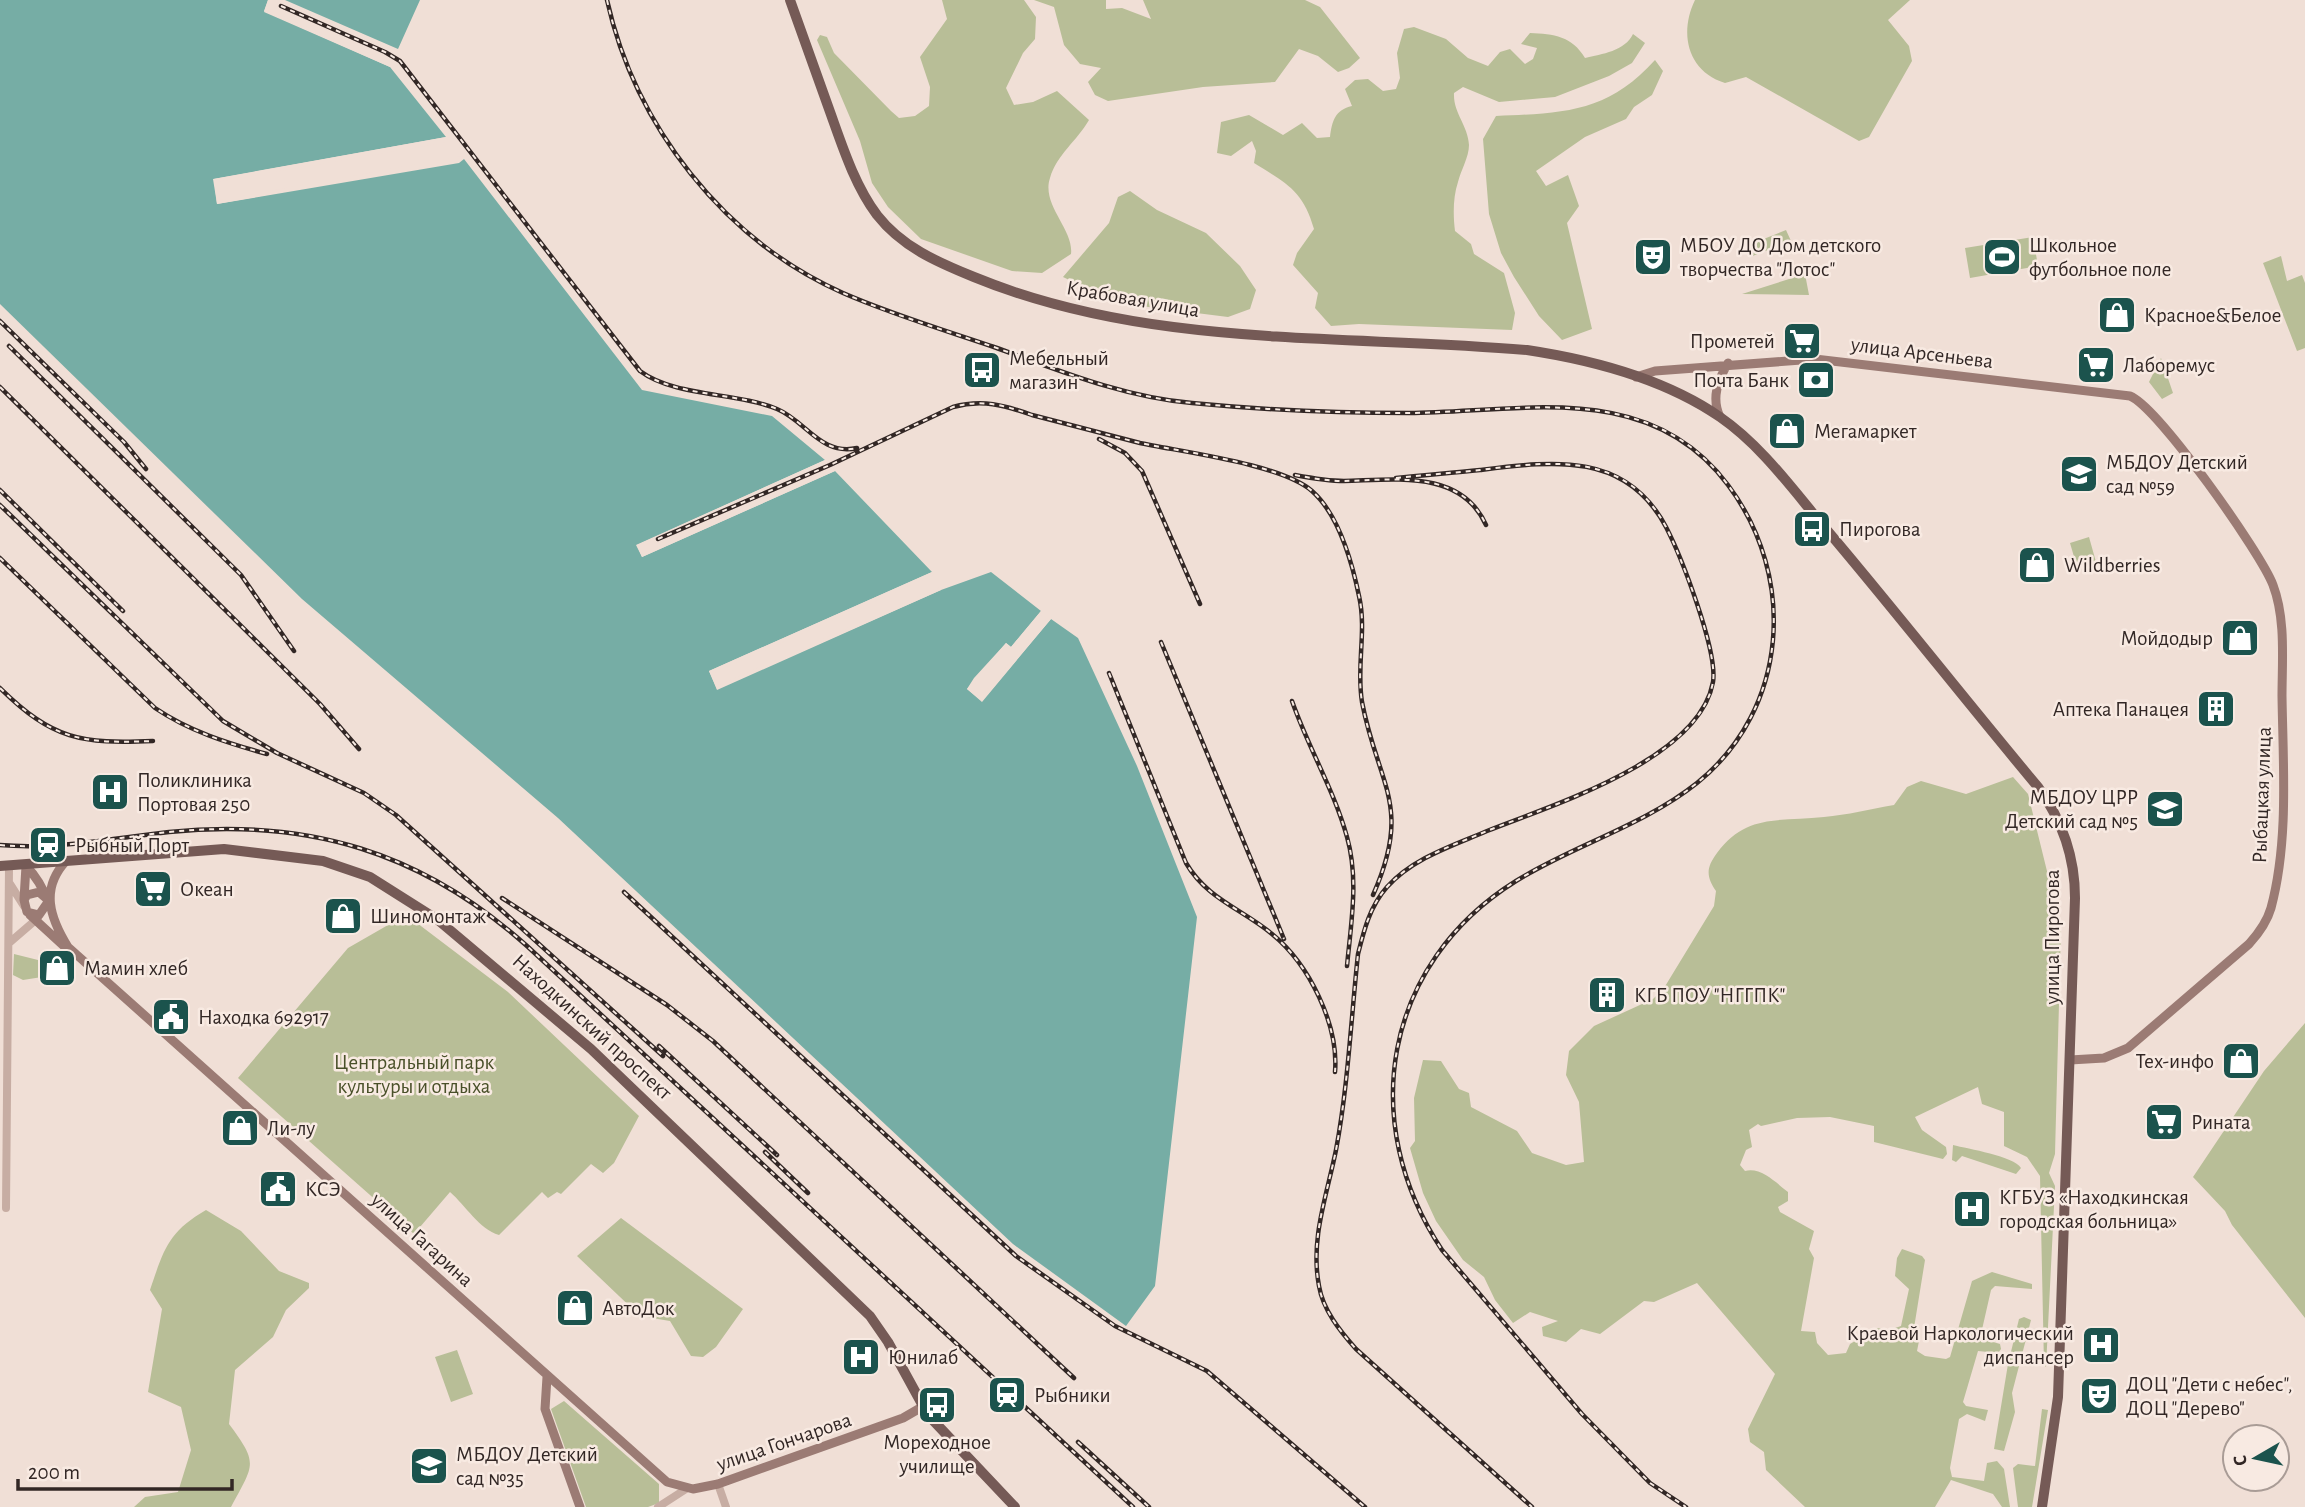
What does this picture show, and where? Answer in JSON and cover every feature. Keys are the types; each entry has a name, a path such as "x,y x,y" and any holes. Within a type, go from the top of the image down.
{"main road":[{"name":"Крабовая улица","path":"790,0 845,154 866,199 894,234 941,263 1046,302 1122,319 1238,334 1527,350 1559,355 1636,377"},
{"name":"улица Арсеньева","path":"1636,377 1656,371 1728,363 1815,359 2125,395 2147,406 2182,450"},
{"path":"1720,416 1715,400 1720,377 1728,363"},
{"name":"улица Пирогова","path":"1636,377 1674,391 1720,416 1765,458 2038,787 2056,815 2071,856 2075,888 2057,1409 2042,1507"},
{"name":"Рыбацкая улица","path":"2070,1060 2099,1059 2122,1051 2249,944 2265,922 2277,874 2283,742 2278,603 2268,575 2182,450"},
{"name":"Находкинский проспект","path":"4,866 158,852 224,849 257,851 345,868 370,877 415,903 591,1049 856,1302 888,1342 922,1408 960,1453 1015,1507"},
{"path":"26,866 25,906 33,915 44,912 53,878 66,861"},
{"name":"улица Гагарина","path":"26,866 36,876 63,938 76,955"},
{"path":"25,906 33,892 47,900"},
{"name":"улица Гагарина","path":"25,906 35,920 656,1474 686,1489"},
{"path":"547,1377 545,1409 580,1507"},
{"name":"улица Гончарова","path":"686,1489 718,1484 903,1419 922,1408"}],"street":[{"path":"4,866 10,884 25,906"},
{"path":"6,1208 10,884"},
{"path":"9,943 44,912"},
{"path":"718,1484 726,1507"},
{"name":"улица Гончарова","path":"658,1507 686,1489"}],"green space":[{"path":"942,0 1024,0 1036,17 1035,39 1023,53 1006,88 1014,105 1033,102 1057,91 1089,120 1057,162 1048,188 1053,207 1068,235 1071,254 1042,273 1012,271 921,239 888,207 872,183 860,141 817,40 820,35 827,37 834,53 899,118 915,116 929,106 930,87 920,57 947,19"},
{"path":"1034,0 1106,0 1106,9 1122,8 1151,19 1143,0 1305,0 1320,7 1360,58 1349,68 1338,72 1318,56 1299,49 1275,82 1203,87 1108,101 1095,95 1088,82 1101,68 1080,64 1064,45 1054,7"},
{"path":"1695,0 1910,0 1888,20 1909,46 1912,61 1869,137 1859,141 1746,77 1725,83 1702,70 1687,38 1690,13"},
{"path":"1414,27 1446,39 1468,58 1488,66 1500,52 1510,49 1525,64 1533,59 1537,48 1521,44 1530,33 1562,38 1574,45 1585,58 1619,48 1633,34 1645,43 1632,63 1609,76 1555,97 1499,102 1463,87 1454,93 1469,145 1455,194 1455,231 1471,244 1474,254 1504,273 1515,313 1512,330 1359,324 1331,326 1315,308 1318,293 1293,265 1297,253 1314,229 1299,196 1284,182 1254,163 1256,151 1252,141 1231,156 1217,153 1221,122 1249,115 1283,135 1302,123 1317,138 1330,137 1335,117 1352,106 1345,89 1355,80 1368,79 1383,91 1396,89 1400,78 1397,53 1404,29"},
{"path":"1655,60 1663,71 1652,95 1634,107 1626,119 1585,137 1536,171 1546,186 1568,175 1579,206 1567,223 1592,329 1562,340 1539,316 1501,253 1489,214 1483,139 1496,116 1583,107 1619,91"},
{"path":"1130,191 1157,210 1206,233 1240,266 1256,290 1250,309 1228,317 1117,303 1063,277 1109,223 1118,197"},
{"path":"1786,230 1791,241 1750,257 1746,246"},
{"name":"Школьное футбольное поле","path":"2033,237 2038,266 1970,278 1965,248"},
{"path":"2281,256 2287,281 2302,275 2305,283 2305,348 2297,351 2263,263"},
{"path":"1805,274 1809,295 1742,294"},
{"path":"2161,358 2173,393 2162,399 2149,382"},
{"path":"2089,537 2096,562 2077,567 2070,543"},
{"path":"2013,777 2028,794 2061,928 2055,1154 2049,1173 2055,1186 2046,1367 2040,1176 2027,1157 2004,1146 2004,1112 1982,1104 1978,1087 1915,1117 1922,1130 1946,1147 1947,1154 1943,1159 1874,1142 1874,1126 1830,1117 1797,1118 1761,1126 1758,1124 1749,1130 1752,1147 1746,1150 1740,1165 1745,1171 1757,1171 1768,1176 1788,1192 1788,1201 1778,1207 1780,1212 1814,1231 1809,1249 1814,1258 1801,1331 1815,1332 1817,1343 1828,1355 1846,1353 1850,1344 1877,1328 1889,1330 1901,1326 1909,1289 1895,1276 1897,1258 1902,1249 1922,1256 1925,1260 1914,1328 1920,1336 1917,1351 1925,1356 1946,1359 1950,1357 1972,1281 1992,1272 2032,1284 2032,1289 1995,1286 1991,1290 1981,1334 1983,1339 2000,1344 2001,1349 1998,1353 1978,1351 1963,1402 1966,1406 1988,1410 1985,1421 1967,1414 1959,1419 1950,1468 1952,1477 1984,1481 1987,1463 1997,1461 2004,1469 2010,1507 2002,1507 1993,1494 1951,1480 1935,1507 1805,1507 1766,1470 1764,1452 1750,1442 1748,1429 1775,1374 1697,1283 1654,1302 1644,1301 1600,1334 1581,1329 1566,1342 1543,1336 1542,1327 1558,1321 1530,1312 1513,1323 1495,1300 1484,1277 1463,1260 1436,1221 1423,1193 1410,1148 1415,1141 1414,1098 1423,1060 1441,1061 1459,1089 1469,1093 1471,1107 1517,1131 1532,1153 1566,1165 1584,1162 1579,1102 1566,1075 1569,1051 1594,1026 1653,999 1664,988 1714,906 1716,891 1710,881 1709,868 1728,840 1752,825 1765,822 1833,816 1894,805 1907,787 1921,781 1966,794"},
{"name":"Центральный парк культуры и отдыха","path":"413,920 508,992 639,1116 614,1163 603,1173 591,1164 561,1194 557,1192 548,1198 542,1192 499,1235 479,1222 450,1192 414,1234 238,1078 348,948 395,921"},
{"path":"14,954 46,962 42,977 23,980 13,975"},
{"path":"2305,1023 2305,1318 2232,1225 2225,1211 2193,1177 2264,1071"},
{"path":"1953,1145 2010,1160 2021,1168 2016,1174 1962,1156 1956,1162 1952,1160"},
{"path":"206,1210 241,1231 279,1271 309,1283 309,1288 286,1310 273,1337 235,1370 229,1424 245,1448 250,1464 245,1482 231,1507 134,1507 145,1497 178,1492 191,1450 181,1407 148,1392 162,1309 150,1290 159,1263 175,1234"},
{"path":"621,1218 743,1309 716,1347 703,1357 691,1356 670,1321 640,1316 577,1256"},
{"path":"2024,1317 2031,1320 2012,1393 2015,1412 2004,1451 1994,1449 2008,1364 2019,1319"},
{"path":"457,1350 473,1394 451,1402 435,1357"},
{"path":"564,1401 659,1484 659,1503 648,1507 586,1507 551,1409"},
{"path":"2042,1409 2048,1410 2032,1507 2018,1507 2013,1468 2018,1464 2035,1466"}],"water":[{"path":"0,0 268,0 264,12 390,67 446,137 214,179 217,204 464,159 642,390 772,416 825,460 637,545 642,557 835,471 932,572 709,671 717,689 941,590 991,572 1041,611 1011,647 1006,643 967,689 982,701 1051,619 1078,638 1137,766 1197,917 1155,1286 1126,1326 1013,1244 558,818 302,599 0,304"},
{"path":"285,0 420,0 398,49"}],"pier":[{"path":"268,0 272,0 268,10 392,63 390,67 264,11"},
{"path":"446,137 448,139 443,143 217,182 220,200 462,156 464,159 459,163 217,204 213,179"},
{"path":"825,460 828,463 641,547 644,553 833,468 835,471 642,557 636,545"},
{"path":"932,572 934,575 714,673 719,685 940,587 941,590 717,690 709,671"},
{"path":"1041,611 1044,613 1013,649 1006,648 979,677 972,689 981,697 1048,617 1051,619 982,702 967,689 974,678 1006,643 1011,647"}],"railway":[{"path":"607,0 620,47 639,91 663,134 691,174 723,210 760,243 800,270 843,293 1091,381 1166,400 1328,412 1409,413 1539,407 1622,415 1661,429 1696,451 1728,485 1750,521 1765,560 1773,600 1773,641 1765,680 1750,718 1728,753 1697,783 1676,798 1538,868 1471,915 1436,956 1412,1000 1397,1049 1393,1099 1399,1150 1415,1201 1442,1250 1582,1414 1650,1483 1686,1507"},
{"path":"281,6 400,61 640,371 670,386 777,409 833,447 857,448"},
{"path":"0,321 124,442 146,469"},
{"path":"9,346 241,575 294,651"},
{"path":"0,387 320,704 359,749"},
{"path":"658,539 830,465 953,407 974,403 1002,406 1140,443 1255,466 1297,482 1312,491 1330,513 1348,554 1359,596 1362,622 1360,689 1391,817 1385,864 1373,895"},
{"path":"1099,439 1125,453 1142,471 1200,604"},
{"path":"1396,478 1534,464 1560,464 1609,473 1630,485 1650,502 1673,541 1697,604 1713,668 1713,682 1702,710 1681,735 1652,757 1583,793 1421,860 1397,877 1381,894 1372,910 1358,954 1340,1126 1318,1234 1317,1269 1321,1295 1333,1320 1356,1349 1532,1507"},
{"path":"1295,475 1338,481 1404,480 1443,486 1460,494 1475,507 1486,525"},
{"path":"0,490 123,611"},
{"path":"0,505 223,721 277,753 364,793 396,815 663,1056"},
{"path":"0,558 155,708 209,736 267,754"},
{"path":"1161,642 1284,939"},
{"path":"1109,673 1186,863 1204,886 1261,925 1298,962 1309,978 1327,1016 1335,1054 1335,1072"},
{"path":"0,688 36,719 69,735 106,741 153,741"},
{"path":"1292,701 1335,802 1351,853 1353,901 1347,966"},
{"path":"0,845 64,845 169,832 220,829 269,831 316,837 361,848 404,865 446,887 487,914 527,946 1133,1507"},
{"path":"624,892 1016,1256 1115,1326 1207,1371 1365,1507"},
{"path":"502,898 667,1005 713,1041 1074,1378"},
{"path":"659,1046 777,1155"},
{"path":"765,1152 808,1193"},
{"path":"1078,1442 1149,1507"}],"place":[{"name":"МБОУ ДО Дом детского творчества \"Лотос\"","path":"1653,257"},
{"name":"Школьное футбольное поле","path":"2002,257"},
{"name":"Красное&Белое","path":"2117,315"},
{"name":"Прометей","path":"1802,341"},
{"name":"Лаборемус","path":"2096,365"},
{"name":"Мебельный магазин","path":"982,370"},
{"name":"Почта Банк","path":"1816,380"},
{"name":"Мегамаркет","path":"1787,431"},
{"name":"МБДОУ Детский сад №59","path":"2079,474"},
{"name":"Пирогова","path":"1812,529"},
{"name":"Wildberries","path":"2037,565"},
{"name":"Мойдодыр","path":"2240,638"},
{"name":"Аптека Панацея","path":"2216,709"},
{"name":"Поликлиника Портовая 250","path":"110,792"},
{"name":"МБДОУ ЦРР Детский сад №5","path":"2165,809"},
{"name":"Рыбный Порт","path":"48,845"},
{"name":"Океан","path":"153,889"},
{"name":"Шиномонтаж","path":"343,916"},
{"name":"Мамин хлеб","path":"57,968"},
{"name":"КГБ ПОУ \"НГГПК\"","path":"1607,995"},
{"name":"Находка 692917","path":"171,1017"},
{"name":"Тех-инфо","path":"2241,1061"},
{"name":"Рината","path":"2164,1122"},
{"name":"Ли-лу","path":"240,1128"},
{"name":"КСЭ","path":"278,1189"},
{"name":"КГБУЗ «Находкинская городская больница»","path":"1972,1209"},
{"name":"АвтоДок","path":"575,1308"},
{"name":"Краевой Наркологический диспансер","path":"2101,1345"},
{"name":"Юнилаб","path":"861,1357"},
{"name":"Рыбники","path":"1007,1395"},
{"name":"ДОЦ \"Дети с небес\", ДОЦ \"Дерево\"","path":"2099,1396"},
{"name":"Мореходное училище","path":"937,1405"},
{"name":"МБДОУ Детский сад №35","path":"429,1466"}]}
